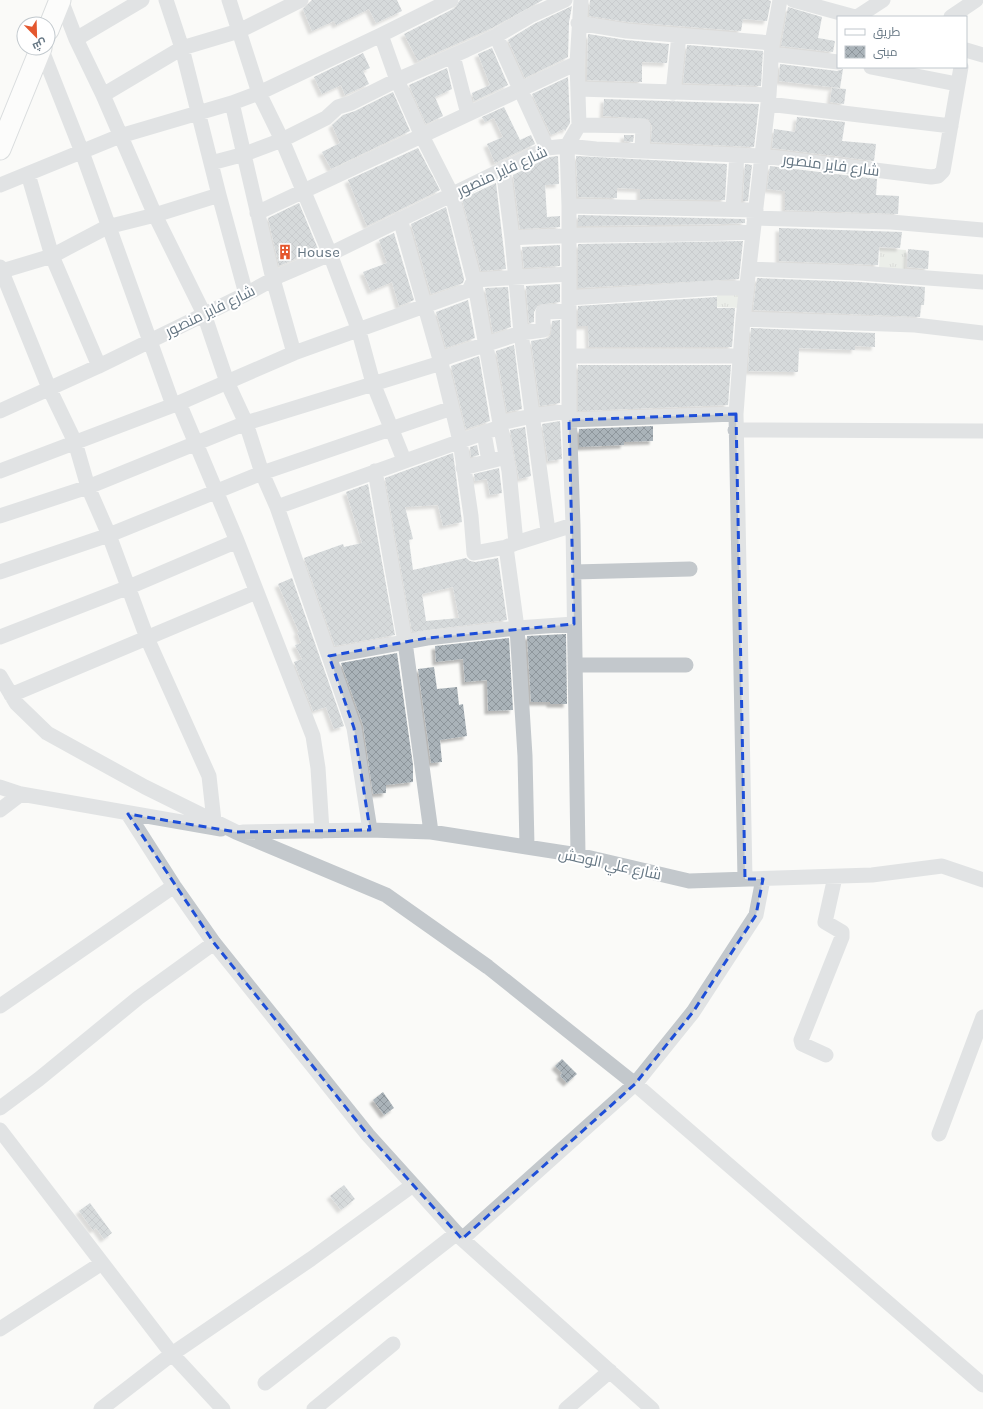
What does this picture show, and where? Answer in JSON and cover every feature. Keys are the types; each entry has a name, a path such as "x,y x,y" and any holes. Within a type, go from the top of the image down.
{"main road":[{"path":"54,16 60,0"},
{"path":"0,149 38,56"}],"street":[{"path":"60,0 155,215 204,314 227,382 246,423 262,473 277,507 354,728 370,830"},
{"path":"76,39 142,0"},
{"path":"166,0 182,48 219,195 246,294"},
{"path":"229,0 259,93 282,140 330,254 358,328 373,383 404,460"},
{"path":"103,95 182,48 239,31 301,0"},
{"path":"0,185 120,136 232,103 259,93 451,0"},
{"path":"211,163 245,154 282,140 326,118 338,106 351,104 397,80 496,36 530,16 565,0"},
{"path":"578,856 574,572 569,415 569,206 567,146 580,125 577,63 578,23 581,0"},
{"path":"745,879 735,430 743,319 769,99 772,48 780,0"},
{"path":"794,0 852,16"},
{"path":"858,16 883,0"},
{"path":"952,16 975,0"},
{"path":"578,23 627,31 679,35 772,48 837,62"},
{"path":"381,35 397,80 422,136 452,195 474,280 500,423 506,457 517,628 525,756 527,846"},
{"path":"673,92 679,35"},
{"path":"496,36 548,148"},
{"path":"44,56 82,152 107,227 149,341 176,404 197,443 314,736 318,768 322,830"},
{"path":"453,56 468,114"},
{"path":"257,213 577,63"},
{"path":"883,68 918,71 957,84"},
{"name":"شارع فايز منصور","path":"0,411 99,366 246,294 273,279 330,254 452,195 503,168 548,148 567,146 762,156 931,177 938,176 942,171 961,68"},
{"path":"578,89 673,92 769,99 951,126"},
{"path":"232,103 273,279 294,353"},
{"path":"580,125 643,126 642,151"},
{"path":"733,209 737,155"},
{"path":"503,168 512,238 521,333 548,532"},
{"path":"28,174 52,256 99,366"},
{"path":"214,821 209,776 147,638 109,535 88,487 75,442 49,388 1,269 52,256 107,227 155,215 219,195"},
{"path":"569,206 733,209 754,220"},
{"path":"400,219 441,363 460,441 471,516 474,553 511,545 573,525"},
{"path":"512,238 569,235 686,235 754,220 891,222 983,230"},
{"path":"749,269 859,273 983,282"},
{"path":"474,280 569,274"},
{"path":"0,471 176,404 294,353 358,328 469,290 474,280"},
{"path":"0,516 88,487 246,423 441,363 443,359 521,333 543,330 543,312 569,304 717,288 747,288"},
{"path":"743,319 915,325 983,333"},
{"path":"570,356 740,356"},
{"path":"0,572 109,535 262,473 392,427 452,408"},
{"path":"277,507 404,460 484,433 497,428 500,423 532,416 736,414"},
{"path":"735,430 983,431"},
{"path":"484,433 489,461"},
{"path":"463,468 506,457"},
{"path":"375,471 405,642 431,832"},
{"path":"0,637 129,587 237,541"},
{"path":"574,572 690,569"},
{"path":"11,695 256,592"},
{"path":"329,656 405,642 517,628 574,624"},
{"path":"575,665 686,665"},
{"path":"0,676 16,703 47,733 145,786 236,832 386,895 488,967 635,1084 983,1385"},
{"path":"0,787 21,794 236,832"},
{"path":"0,810 21,794"},
{"path":"128,814 174,886 214,943 368,1135 460,1236 652,1409"},
{"name":"شارع علي الوحش","path":"236,832 322,830 431,832 527,846 689,881 872,876 942,866 983,880"},
{"path":"826,1055 802,1044 801,1040 842,937 842,932 825,922 835,876"},
{"path":"265,1383 460,1236 635,1084 693,1012 756,915 763,879"},
{"path":"0,1006 174,886"},
{"path":"0,1108 39,1079 138,998 214,943"},
{"path":"939,1134 983,1017"},
{"path":"0,1130 172,1354 223,1409"},
{"path":"101,1409 172,1354 311,1259 413,1185"},
{"path":"0,1329 102,1264"},
{"path":"314,1409 393,1344"},
{"path":"566,1409 610,1371"}],"highlighted area":[{"path":"736,414 745,879 763,879 756,915 693,1012 635,1084 462,1239 368,1135 214,943 128,814 236,832 370,830 354,728 329,656 427,638 574,624 569,420"}],"green space":[{"path":"880,248 906,250 905,272 879,270"},
{"path":"717,291 742,291 742,308 717,307"}],"building":[{"path":"312,0 397,0 402,11 376,23 369,9 336,25 334,21 312,31 303,9"},
{"path":"460,0 543,0 492,28 418,61 404,34 455,8"},
{"path":"590,0 771,1 767,21 743,19 741,31 628,22 589,16"},
{"path":"572,6 569,22 568,57 525,78 508,40 534,24"},
{"path":"788,7 822,17 818,38 835,41 833,52 781,46"},
{"path":"588,34 626,40 669,44 667,63 642,62 642,82 587,80"},
{"path":"687,45 763,51 761,86 683,83"},
{"path":"492,48 508,85 474,101 472,93 490,85 478,54"},
{"path":"363,53 370,68 363,71 369,84 345,95 341,85 322,94 314,77"},
{"path":"780,64 837,71 843,69 840,88 779,81"},
{"path":"447,68 452,89 435,97 443,116 426,124 409,85"},
{"path":"568,77 570,123 565,131 564,129 551,135 532,94"},
{"path":"832,88 846,89 844,104 830,102"},
{"path":"393,92 410,131 331,169 322,152 340,143 332,125 343,115 355,111"},
{"path":"604,99 759,104 754,147 651,142 652,126 648,119 603,116"},
{"path":"504,107 520,140 531,135 535,144 495,163 487,144 503,137 494,118 485,122 482,117"},
{"path":"797,117 845,122 842,141 876,144 874,161 772,148 774,129 795,132"},
{"path":"624,135 634,135 633,142 624,141"},
{"path":"418,148 440,190 367,226 348,180"},
{"path":"558,156 559,184 545,185 547,217 560,216 560,227 520,229 513,175 550,157"},
{"path":"576,156 727,164 725,200 640,199 640,189 617,188 617,198 578,197"},
{"path":"745,164 752,165 748,201 743,201"},
{"path":"770,166 877,179 876,195 899,196 898,214 785,210 785,191 767,189"},
{"path":"496,183 506,269 481,271 462,199"},
{"path":"299,203 318,249 279,266 268,218"},
{"path":"446,207 464,279 463,283 431,294 411,224"},
{"path":"578,215 745,219 745,223 578,226"},
{"path":"779,228 902,232 900,248 879,247 878,265 779,261"},
{"path":"394,233 414,300 399,306 392,282 371,291 363,272 387,263 379,240"},
{"path":"743,241 739,279 578,288 578,244"},
{"path":"560,245 560,266 524,268 522,247"},
{"path":"908,249 929,251 928,269 907,267"},
{"path":"757,278 859,282 925,287 924,305 921,305 920,317 753,310"},
{"path":"560,284 560,302 538,305 534,312 534,322 529,323 526,286"},
{"path":"508,287 511,327 493,333 485,288"},
{"path":"717,297 717,308 735,308 732,347 589,347 588,326 578,326 578,306"},
{"path":"468,300 475,338 446,348 436,312"},
{"path":"560,320 560,403 540,406 531,341 548,338 551,334 552,321"},
{"path":"751,328 875,333 875,347 855,346 855,350 799,348 798,372 748,371"},
{"path":"514,345 522,409 507,412 496,351"},
{"path":"479,356 490,421 466,429 451,366"},
{"path":"578,365 731,365 728,405 578,411"},
{"path":"560,421 562,459 548,461 542,424"},
{"path":"653,426 653,441 624,442 624,445 579,447 579,429"},
{"path":"525,427 531,476 519,479 510,430"},
{"path":"477,445 479,455 471,457 470,447"},
{"path":"453,453 462,522 443,526 438,505 405,507 413,539 409,540 413,570 466,558 475,562 498,558 507,620 412,632 385,478","holes":["453,587 459,618 426,621 422,594"]},
{"path":"499,468 502,493 490,495 487,479 475,481 474,474"},
{"path":"368,484 395,635 335,646 304,558 343,544 344,547 362,543 346,492"},
{"path":"292,578 344,726 334,729 326,707 313,711 294,662 302,659 295,645 301,643 297,632 299,632 278,584"},
{"path":"566,634 567,704 531,702 527,636"},
{"path":"509,638 513,710 488,711 487,680 465,682 463,659 436,662 435,646"},
{"path":"397,653 413,765 413,782 386,785 386,793 373,794 363,725 341,663"},
{"path":"434,667 437,689 457,687 459,705 463,704 467,736 440,740 442,762 431,763 418,669"},
{"path":"562,1059 577,1074 567,1083 560,1076 562,1073 555,1066"},
{"path":"383,1092 394,1108 384,1115 373,1100"},
{"path":"344,1185 355,1199 341,1210 330,1196"},
{"path":"90,1203 112,1233 104,1239 96,1228 93,1230 79,1211"}],"place":[{"name":"House","path":"285,252"}]}
